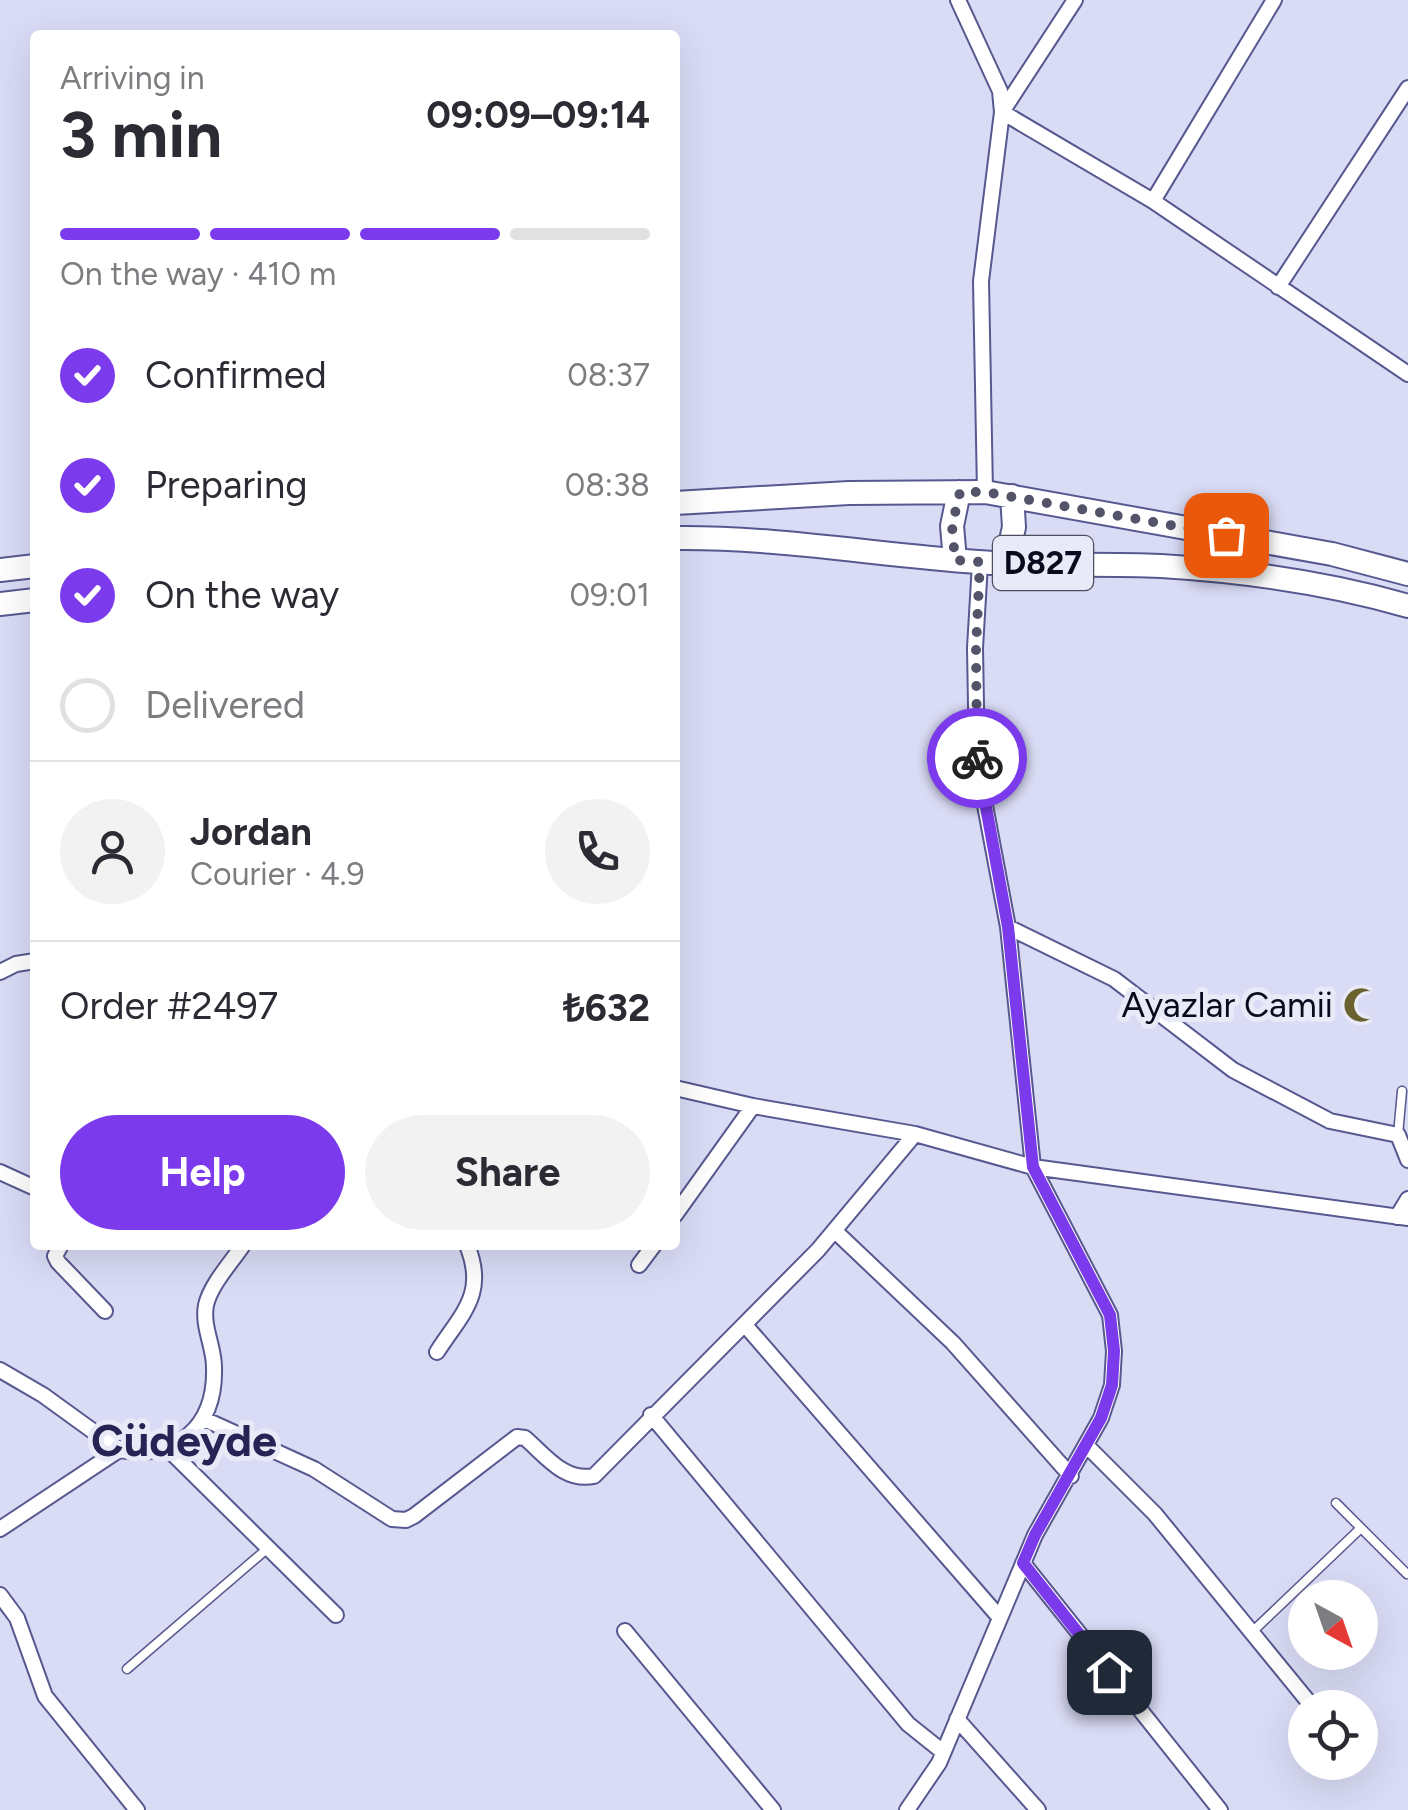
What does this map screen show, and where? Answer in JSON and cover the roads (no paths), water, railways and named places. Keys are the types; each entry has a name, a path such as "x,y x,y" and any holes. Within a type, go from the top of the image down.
{"highway":[{"path":"955,560 952,526 960,492"},
{"name":"D827","path":"680,503 783,496 985,492 1332,554 1408,574"},
{"path":"1006,563 1014,527 1012,496"},
{"name":"D827","path":"680,538 766,540 980,562 1162,566 1310,584 1408,606"},
{"path":"0,570 30,567"},
{"path":"0,604 30,601"}],"street":[{"path":"958,0 1000,91 1002,112 981,281 985,492"},
{"path":"1002,112 1075,0"},
{"path":"1154,201 1274,0"},
{"path":"1278,287 1408,88"},
{"path":"1002,112 1154,201 1408,374"},
{"path":"906,1810 944,1752 1035,1535 1101,1418 1112,1385 1110,1315 1033,1167 1008,927 978,763 976,648 980,562"},
{"path":"1008,927 1114,979 1233,1070 1330,1121 1398,1135 1408,1160"},
{"path":"1,970 30,962"},
{"path":"680,1089 914,1134 1033,1167 1403,1218 1408,1199"},
{"path":"680,1208 753,1106"},
{"path":"204,1419 314,1469 400,1520 414,1516 517,1438 525,1438 568,1475 580,1479 594,1476 835,1231 914,1134"},
{"path":"0,1172 30,1186"},
{"path":"835,1231 952,1343 1071,1476"},
{"path":"58,1250 55,1256 58,1262 105,1311"},
{"path":"0,1370 119,1450 135,1453 182,1441 204,1419 213,1391 214,1364 205,1321 208,1298 240,1250"},
{"path":"438,1352 472,1302 475,1265 469,1250"},
{"path":"640,1265 650,1250"},
{"path":"745,1325 1000,1618"},
{"path":"652,1415 908,1724 944,1752"},
{"path":"1086,1445 1155,1514 1299,1690"},
{"path":"166,1448 336,1615"},
{"path":"0,1529 119,1450"},
{"path":"1023,1563 1220,1810"},
{"path":"0,1594 17,1618 44,1696 137,1810"},
{"path":"625,1630 773,1810"},
{"path":"958,1719 1038,1810"}],"lane":[{"path":"1398,1135 1402,1091"},
{"path":"1336,1504 1407,1574"},
{"path":"1251,1633 1361,1528"},
{"path":"127,1668 268,1548"}],"place":[{"name":"Ayazlar Camii","path":"1361,1005"}],"district":[{"name":"Cüdeyde","path":"184,1440"}]}
